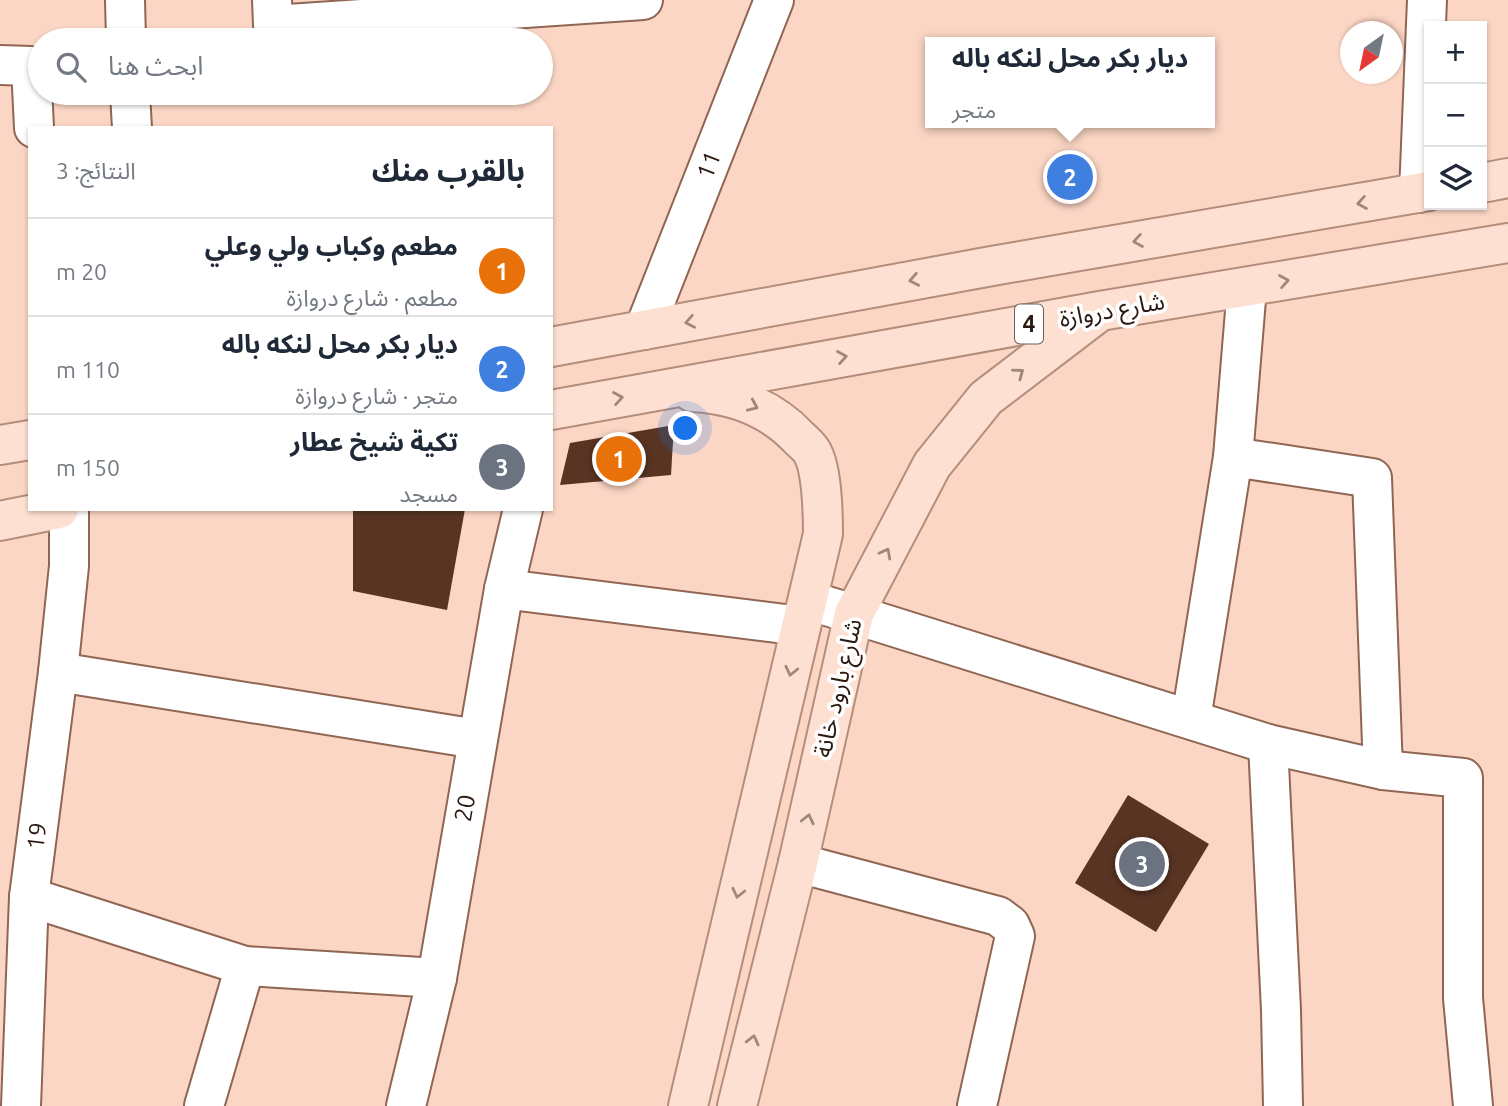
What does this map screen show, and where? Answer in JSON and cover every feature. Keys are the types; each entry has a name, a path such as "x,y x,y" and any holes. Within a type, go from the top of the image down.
{"main road":[{"path":"1487,182 1508,178"},
{"path":"553,346 992,266 1424,192"},
{"name":"شارع دروازة","path":"553,410 1100,312 1508,243"},
{"name":"شارع بارود خانة","path":"737,1106 798,863 854,614 932,465 986,398 1100,312"},
{"name":"شارع بارود خانة","path":"662,390 717,393 755,405 788,426 813,453 823,503 823,534 688,1106"},
{"path":"0,445 28,440"},
{"path":"0,521 49,511"}],"street":[{"path":"125,0 126,28"},
{"path":"272,0 273,25 495,5 643,0"},
{"name":"11","path":"645,330 774,0"},
{"path":"1425,147 1427,0"},
{"path":"0,65 28,66"},
{"path":"33,105 34,126"},
{"path":"131,105 132,126"},
{"path":"1191,719 1233,457 1247,288"},
{"path":"1233,457 1372,478 1384,771"},
{"name":"19","path":"21,1106 29,897 69,566 69,511"},
{"name":"20","path":"406,1106 437,978 504,589 523,511"},
{"path":"504,589 804,613 854,614 1268,744 1384,771 1463,778 1463,998 1473,1106"},
{"path":"58,672 477,739"},
{"path":"1268,744 1283,1106"},
{"path":"798,863 998,916 1010,925 1015,936 981,1105"},
{"path":"29,897 245,966 437,978"},
{"path":"204,1106 245,966"}],"building":[{"path":"674,425 671,475 560,485 570,443"},
{"path":"353,511 465,511 447,610 353,591"},
{"path":"1128,795 1209,844 1156,932 1075,883"}],"place":[{"name":"ديار بكر محل لنكه باله","path":"1070,177"},
{"name":"مطعم وكباب ولي وعلي","path":"619,459"},
{"name":"تكية شيخ عطار","path":"1142,864"}]}
